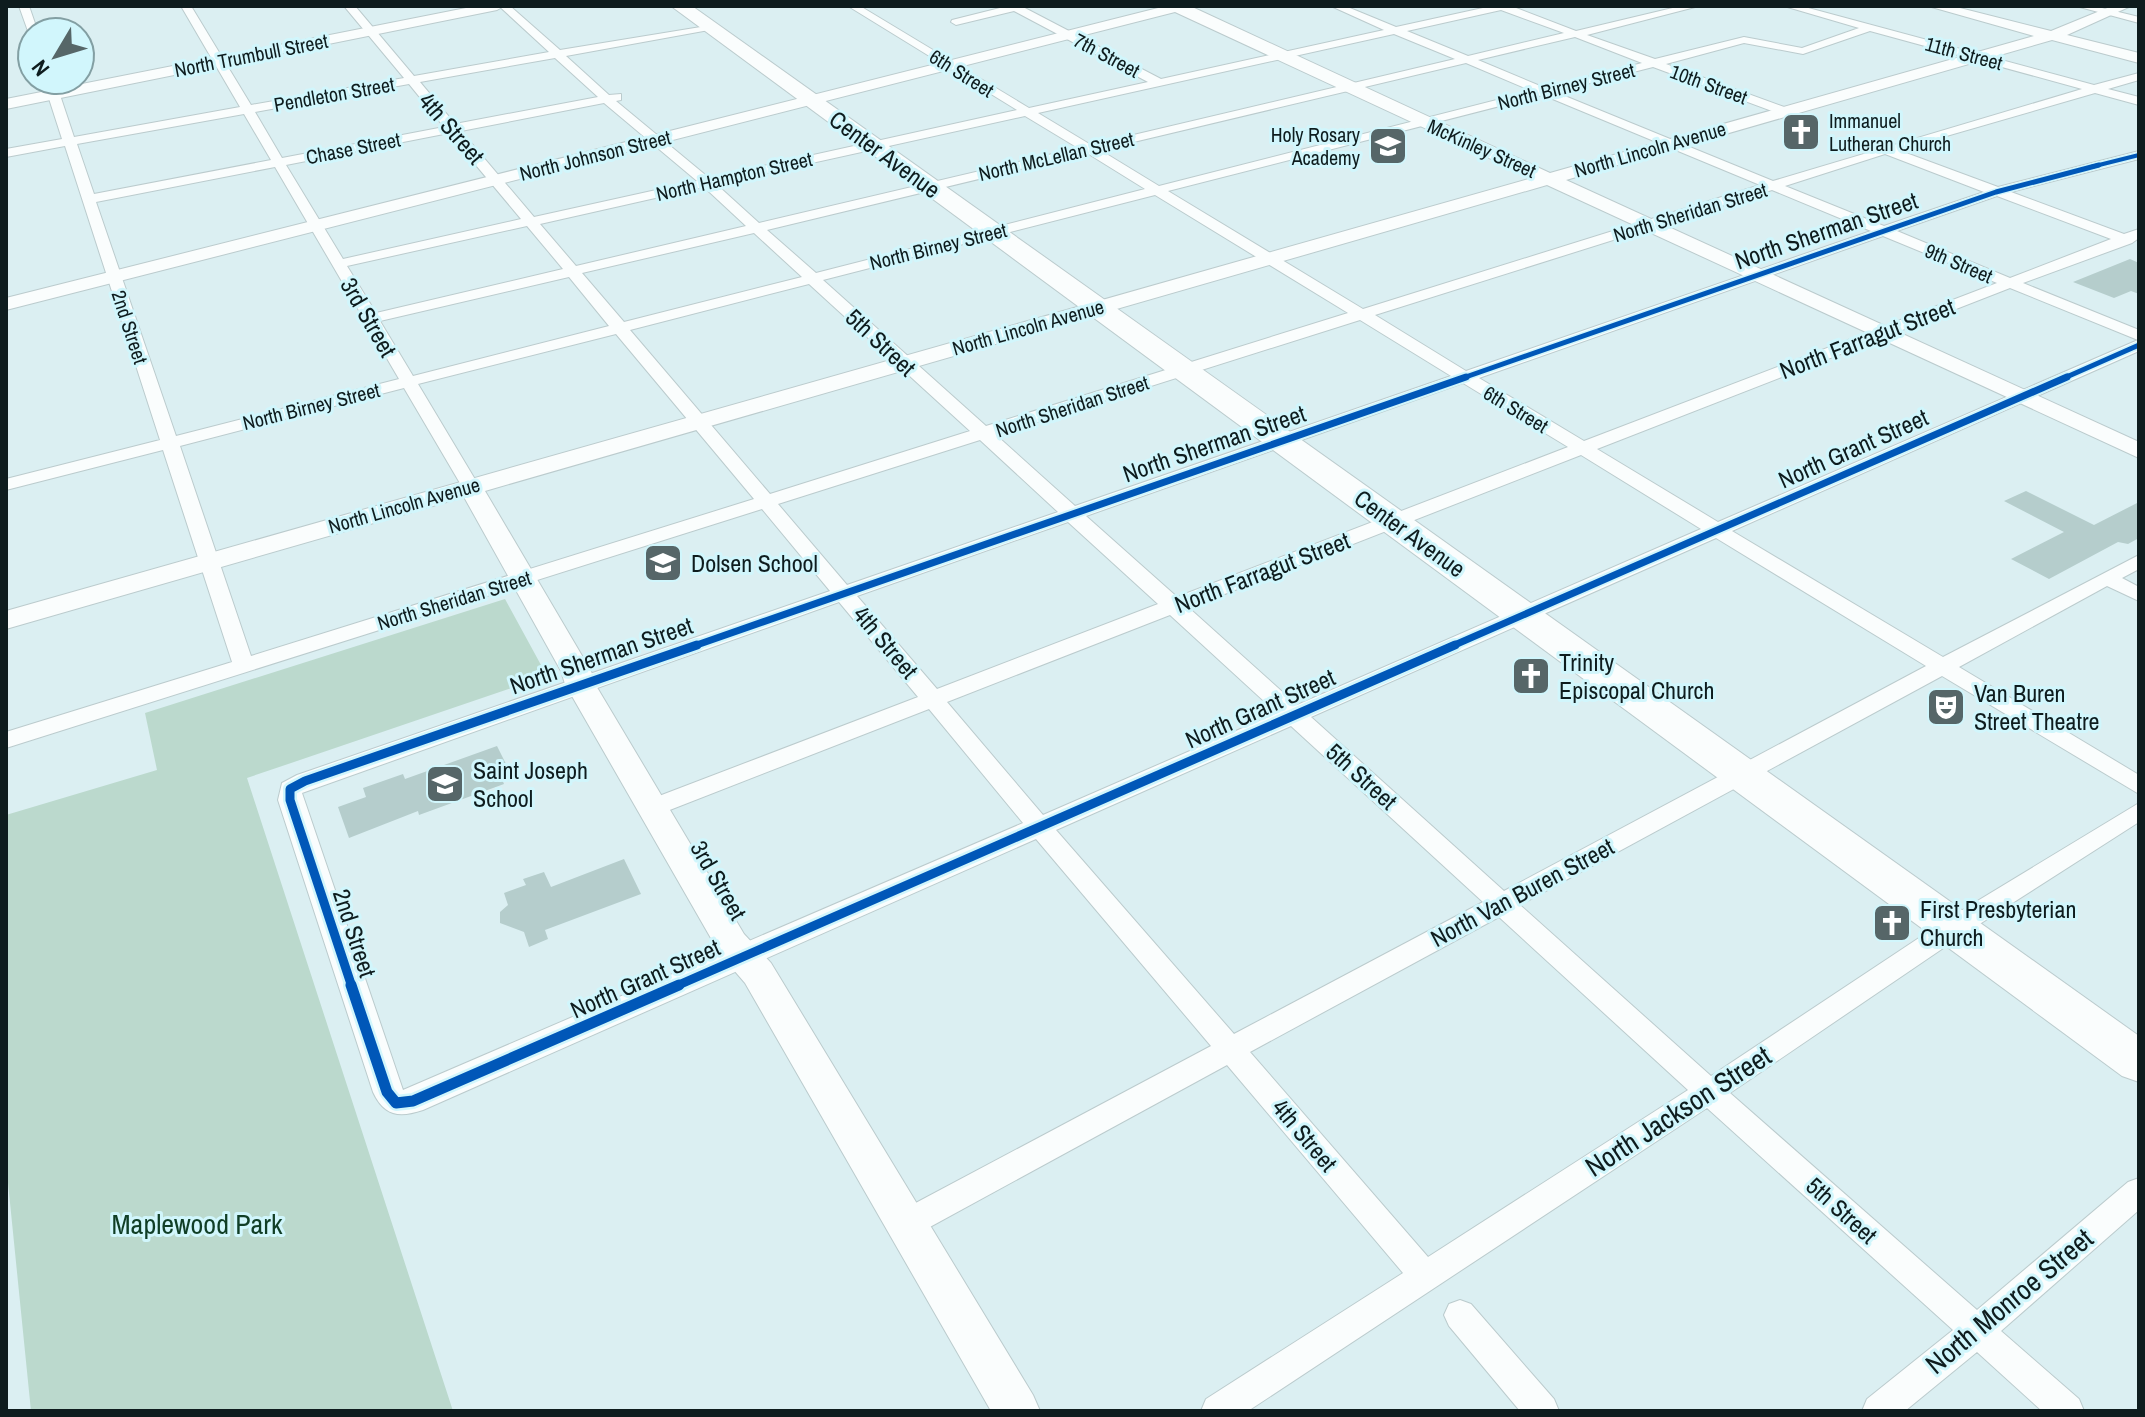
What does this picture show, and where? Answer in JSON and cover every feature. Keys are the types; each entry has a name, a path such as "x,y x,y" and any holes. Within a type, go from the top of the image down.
{"highway":[{"name":"Center Avenue","path":"680,6 2139,1062"}],"street":[{"name":"3rd Street","path":"186,6 470,486 580,684 732,944 745,956 1017,1411"},
{"name":"4th Street","path":"349,6 1040,827 1425,1276"},
{"name":"North Trumbull Street","path":"96,80 219,61 497,6"},
{"name":"5th Street","path":"504,6 613,98 648,136 658,139 706,182 1709,1092 2067,1411"},
{"name":"5th Street","path":"515,6 562,54"},
{"name":"6th Street","path":"853,6 2139,786"},
{"name":"9th Street","path":"1336,6 2139,336"},
{"name":"North Hampton Street","path":"338,264 1503,6"},
{"name":"10th Street","path":"1503,6 1783,111"},
{"name":"North McLellan Street","path":"371,319 1694,6"},
{"name":"11th Street","path":"1789,6 2139,101"},
{"path":"1935,6 1959,8 2139,58"},
{"path":"2081,6 2139,20"},
{"name":"North Lincoln Avenue","path":"6,620 2049,35 2124,6"},
{"path":"956,22 1015,7"},
{"name":"7th Street","path":"1015,7 1158,82"},
{"name":"North Johnson Street","path":"6,304 1177,7"},
{"name":"McKinley Street","path":"1177,7 2139,451"},
{"name":"Pendleton Street","path":"6,153 709,27"},
{"name":"North Birney Street","path":"6,485 1749,40 1803,51 1870,28"},
{"name":"North Sheridan Street","path":"6,740 1885,150 2139,76"},
{"name":"North Trumbull Street","path":"6,104 27,96"},
{"name":"2nd Street","path":"54,96 244,665"},
{"name":"Chase Street","path":"89,199 613,98"},
{"path":"1885,150 2134,239"},
{"name":"North Sherman Street","path":"305,781 1996,192 2139,155"},
{"name":"North Farragut Street","path":"654,807 2007,283 2134,239"},
{"name":"North Grant Street","path":"396,1103 413,1101 2139,345"},
{"name":"North Van Buren Street","path":"906,1224 2139,561"},
{"path":"2108,579 2139,595"},
{"name":"2nd Street","path":"305,781 290,789 290,800 387,1092 396,1103"},
{"name":"North Jackson Street","path":"1218,1411 1709,1092 1955,927 2139,811"},
{"name":"North Monroe Street","path":"1879,1411 2139,1191"},
{"path":"1460,1315 1542,1411"}],"green space":[{"name":"Maplewood Park","path":"505,599 547,676 247,778 453,1411 31,1411 6,1163 6,815 157,770 145,713"}],"building":[{"path":"2130,259 2139,263 2139,294 2131,291 2114,298 2073,282"},
{"path":"2026,491 2094,525 2139,502 2139,538 2128,544 2118,542 2049,579 2011,559 2064,532 2004,501"},
{"path":"497,746 508,768 499,772 504,784 419,815 418,811 349,838 338,807 366,797 363,788 403,774 405,779"},
{"path":"624,859 641,894 545,930 548,939 529,947 524,932 500,923 500,912 508,905 504,893 526,885 523,879 544,872 551,887"}],"cycle path":[{"path":"2139,155 1996,192 305,781 290,789 290,800 387,1092 396,1103 413,1101 2139,345"}],"place":[{"name":"Immanuel Lutheran Church","path":"1801,132"},
{"name":"Holy Rosary Academy","path":"1388,146"},
{"name":"Dolsen School","path":"663,563"},
{"name":"Trinity Episcopal Church","path":"1531,676"},
{"name":"Van Buren Street Theatre","path":"1946,707"},
{"name":"Saint Joseph School","path":"445,784"},
{"name":"First Presbyterian Church","path":"1892,923"}]}
